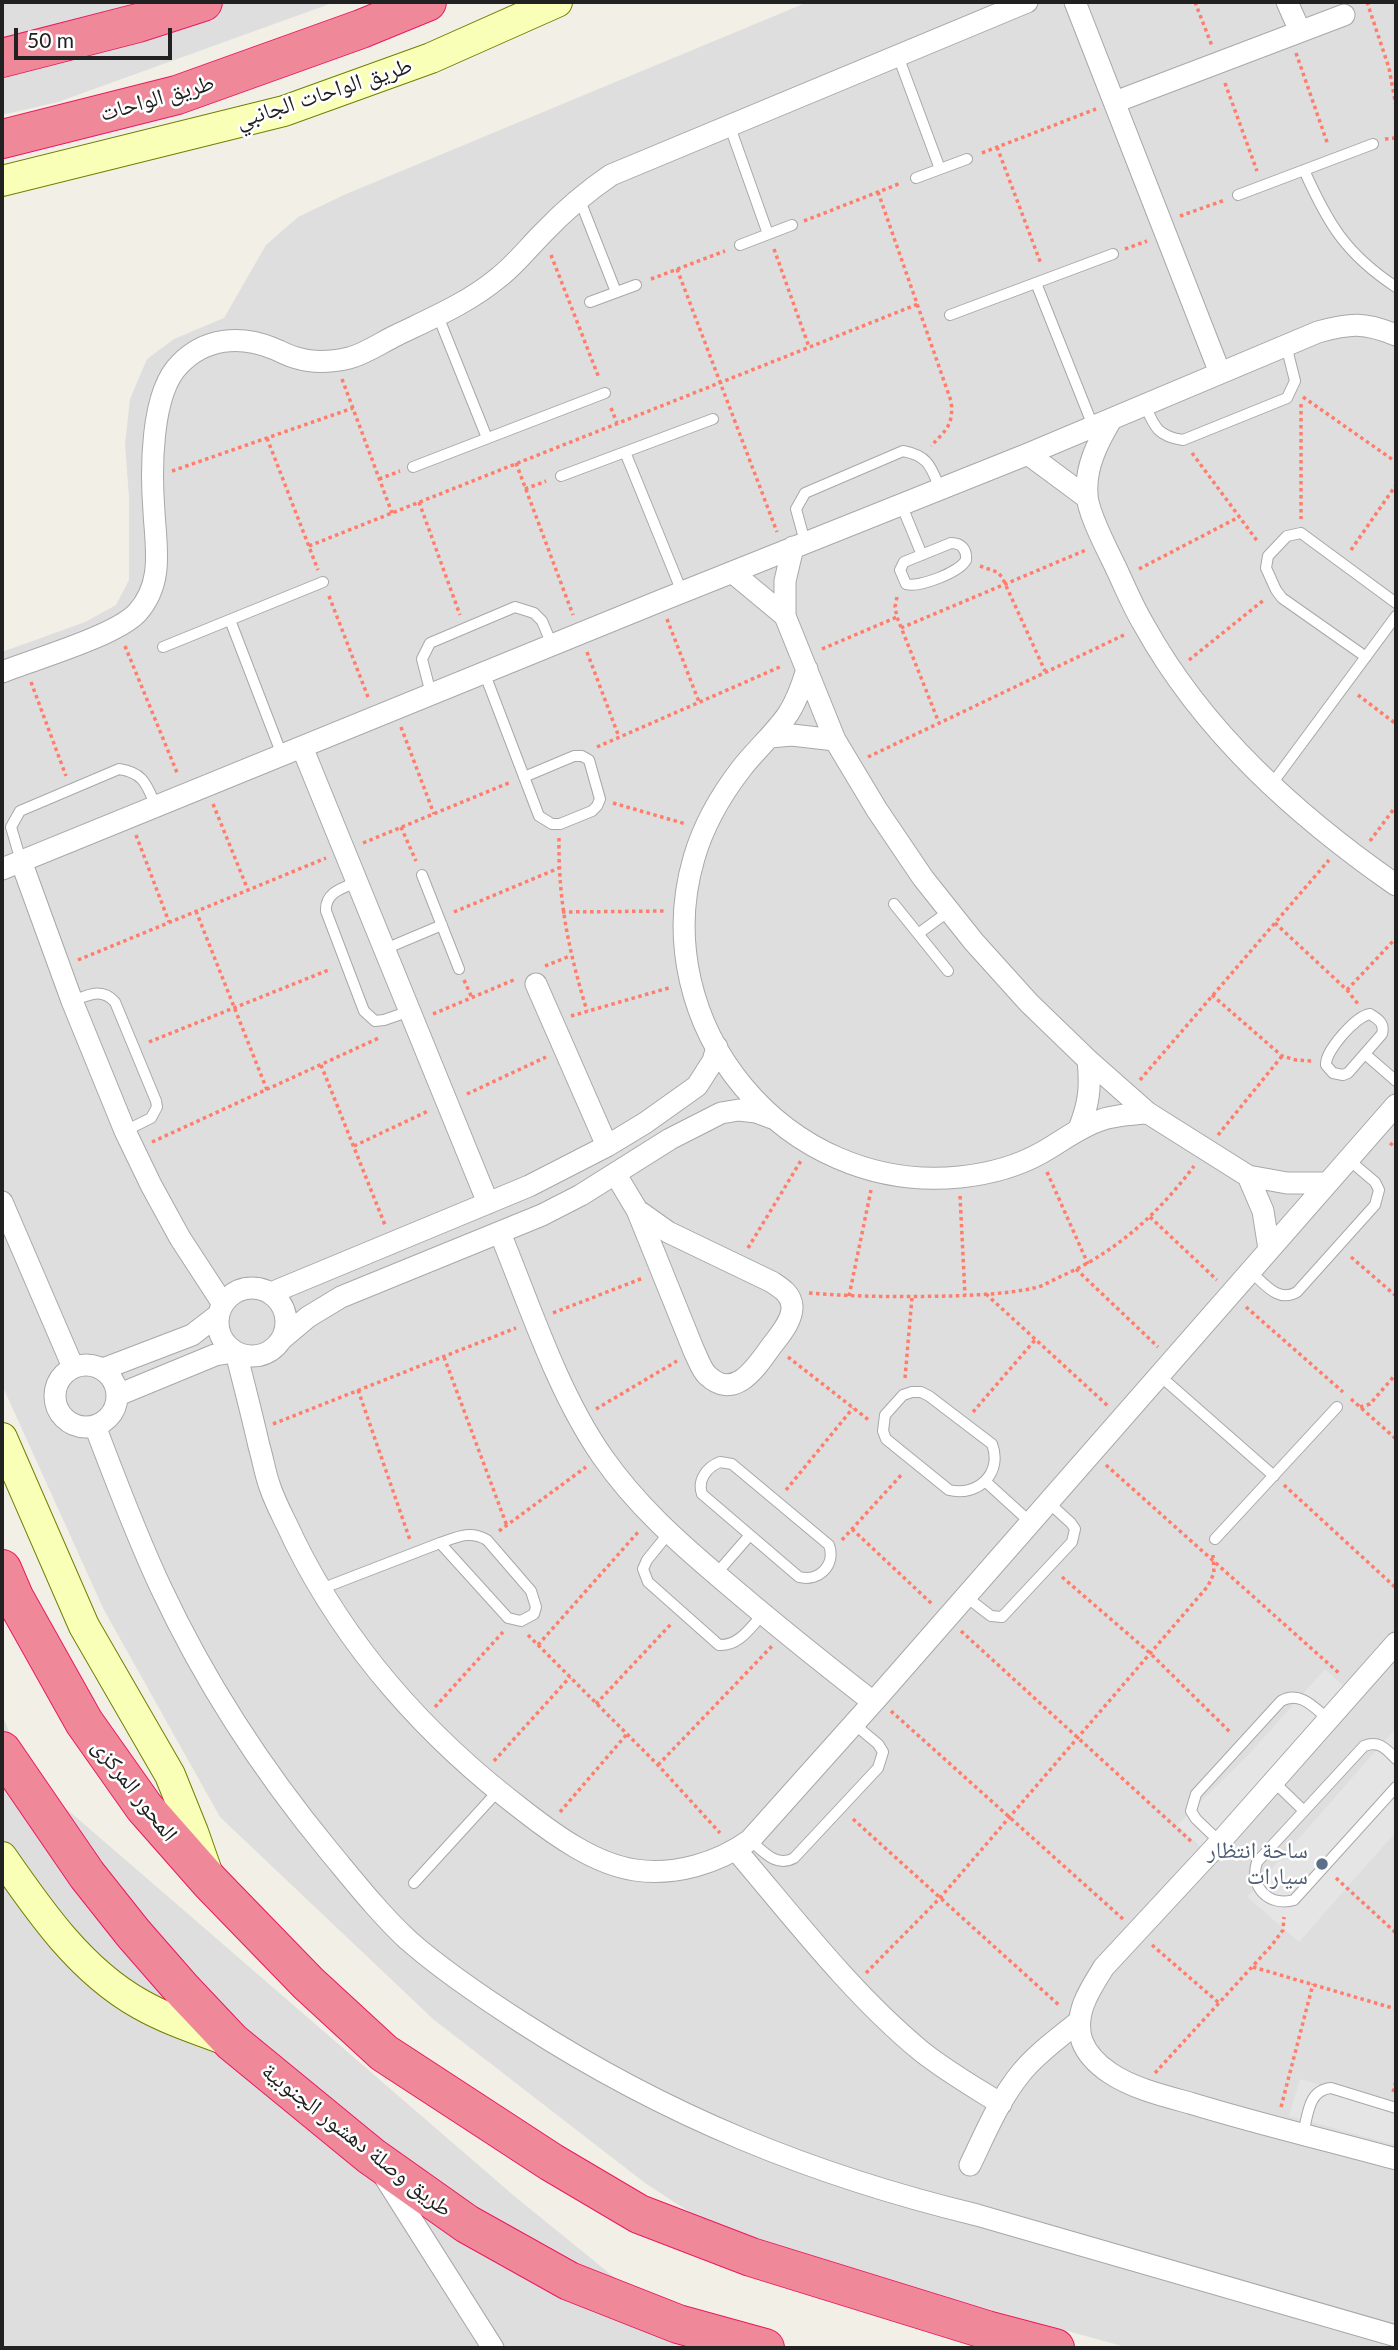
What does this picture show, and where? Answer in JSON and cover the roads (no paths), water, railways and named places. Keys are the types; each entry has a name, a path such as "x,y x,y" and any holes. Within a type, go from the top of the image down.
{"highway":[{"path":"2,58 138,23 203,2"},
{"name":"طريق الواحات","path":"2,139 177,95 314,47 427,2"},
{"name":"المحور المركزى","path":"2,1569 13,1597 84,1723 144,1807 210,1882 308,1983 384,2053 551,2162 639,2214 751,2257 987,2330 1055,2348"},
{"path":"2,1751 44,1815 125,1923 181,1989 232,2042"},
{"name":"طريق وصلة دهشور الجنوبية","path":"232,2042 371,2156 467,2224 569,2281 678,2324 765,2348"}],"main road":[{"name":"طريق الواحات الجانبي","path":"2,181 284,111 431,58 557,2"},
{"path":"2,1438 84,1626 170,1775 194,1832 210,1882"},
{"name":"طريق وصلة دهشور الجنوبية","path":"2,1857 62,1938 96,1973 138,2003 162,2016 232,2042"}],"street":[{"path":"2,672 118,628 137,612 150,592 158,569 153,478 164,386 178,365 198,349 221,341 247,340 296,358 324,362 351,358 438,316 499,278 579,198 611,175 1027,2"},
{"path":"1075,2 1220,373"},
{"path":"1287,2 1295,33"},
{"path":"1115,102 1344,15"},
{"path":"1396,335 1376,327 1347,324 1318,332 1028,454 11,865 59,967 125,1130 220,1309 220,1336 235,1353 270,1486 295,1541 339,1620 385,1680 480,1777 546,1828 598,1858 634,1870 670,1872 708,1862 743,1845 854,1724 1396,1105"},
{"path":"1102,423 1086,497 1104,543 1144,625 1174,672 1235,750 1271,785 1350,851 1396,885"},
{"path":"1028,454 1086,497"},
{"path":"794,547 785,581 785,615 835,740 877,810 923,878 974,942 1029,1003 1087,1060 1148,1113 1248,1176 1287,1183 1327,1183"},
{"path":"732,572 785,615"},
{"path":"805,663 799,694 786,717 740,770 720,800 705,830 688,883 684,910 684,946 691,982 717,1047 732,1073 751,1097 773,1118 811,1146 842,1161 902,1177 959,1177 988,1172 1039,1154 1080,1129 1101,1120 1148,1113"},
{"path":"770,737 792,735 835,740"},
{"path":"292,751 344,851 488,1203"},
{"path":"533,976 607,1146"},
{"path":"271,1293 529,1186 607,1146 645,1124 697,1086 706,1074 717,1047"},
{"path":"1080,1129 1088,1107 1091,1084 1087,1060"},
{"path":"283,1338 308,1317 341,1297 542,1215 616,1175 670,1139 721,1112 739,1110 773,1118"},
{"path":"616,1175 637,1210 694,1351 706,1374 720,1384 738,1383 752,1373 790,1318 792,1305 786,1291 668,1232 637,1210"},
{"path":"1248,1176 1263,1212 1269,1249"},
{"path":"2,1202 73,1367"},
{"path":"500,1233 579,1419 601,1455 668,1534 785,1633 875,1700"},
{"path":"103,1369 192,1335 239,1290 261,1289 271,1293 284,1308 286,1329 283,1338 277,1347 258,1357 235,1353 215,1355 118,1395"},
{"path":"88,1364 103,1369 113,1380 118,1395 114,1411 103,1423 95,1426 70,1423 63,1418 55,1402 56,1386 60,1378 73,1367 88,1364"},
{"path":"95,1426 139,1540 169,1604 215,1689 276,1783 346,1871 408,1940 507,2013 559,2046 667,2106 723,2132 848,2180 1396,2336"},
{"path":"1396,1643 1214,1849 1104,1968 1088,1991 1079,2022 1083,2042 1094,2060 1111,2074 1141,2088 1226,2114 1396,2158"},
{"path":"743,1845 854,1985 886,2020 960,2079 1001,2104"},
{"path":"970,2165 1001,2104 1021,2073 1046,2047 1079,2022"},
{"path":"371,2156 493,2348"}],"lane":[{"path":"898,56 940,169"},
{"path":"730,127 768,234"},
{"path":"1238,195 1373,144"},
{"path":"916,178 967,159"},
{"path":"1304,170 1321,208 1339,237 1361,262 1396,287"},
{"path":"579,198 616,292"},
{"path":"740,245 792,225"},
{"path":"950,315 1113,254"},
{"path":"1041,281 1102,423"},
{"path":"590,302 636,285"},
{"path":"438,316 487,438"},
{"path":"1145,405 1154,427 1171,438 1183,440 1287,398 1295,381 1286,345"},
{"path":"413,467 605,393"},
{"path":"561,476 713,419"},
{"path":"794,547 796,509 805,493 903,451 921,456 930,464 940,489"},
{"path":"625,452 682,592"},
{"path":"901,504 922,555"},
{"path":"1366,657 1282,598 1266,568 1268,556 1287,536 1301,533 1396,603"},
{"path":"951,543 964,549 966,555 961,567 918,586 906,584 900,574 901,566 904,562 922,555 951,543"},
{"path":"163,648 323,582"},
{"path":"431,694 422,659 430,643 515,607 527,610 542,621 552,645"},
{"path":"1271,785 1396,616"},
{"path":"230,620 292,751"},
{"path":"484,672 524,777 539,816 545,821 560,824 592,811 600,799 589,761 582,756 524,777"},
{"path":"11,865 12,827 20,811 118,769 130,771 145,782 156,806"},
{"path":"422,876 459,969"},
{"path":"357,882 331,894 325,904 365,1011 375,1021 412,1017"},
{"path":"894,904 948,971"},
{"path":"918,934 949,911"},
{"path":"385,949 441,922"},
{"path":"72,1001 96,993 104,992 110,996 135,1048 157,1107 151,1118 125,1130"},
{"path":"1370,1014 1380,1021 1383,1029 1365,1054 1343,1075 1327,1069 1326,1055 1361,1016 1370,1014"},
{"path":"1365,1054 1396,1081"},
{"path":"1251,1272 1278,1295 1291,1296 1375,1205 1380,1190 1375,1182 1349,1160"},
{"path":"1166,1367 1274,1476"},
{"path":"921,1392 929,1396 992,1444 996,1453 992,1473 985,1481 969,1492 949,1490 886,1439 883,1431 886,1415 903,1395 921,1392"},
{"path":"1215,1539 1337,1408"},
{"path":"714,1464 732,1464 829,1545 829,1564 819,1575 799,1577 750,1535 702,1494 702,1477 714,1464"},
{"path":"985,1481 1030,1522"},
{"path":"965,1596 991,1616 1002,1617 1072,1542 1075,1529 1048,1502"},
{"path":"321,1590 440,1543 469,1534 479,1535 487,1540 535,1598 534,1614 527,1619 514,1621 502,1613 440,1543"},
{"path":"668,1534 643,1569 648,1582 719,1645 728,1645 740,1638 763,1614"},
{"path":"716,1574 750,1535"},
{"path":"1214,1849 1191,1811 1196,1794 1287,1697 1301,1698 1329,1720"},
{"path":"743,1845 774,1860 788,1861 794,1858 878,1768 883,1752 878,1744 854,1724"},
{"path":"1396,1759 1377,1744 1364,1746 1256,1862 1254,1878 1257,1886 1270,1899 1278,1902 1294,1900 1396,1787"},
{"path":"1274,1782 1304,1811"},
{"path":"414,1884 498,1791"},
{"path":"1303,2133 1312,2097 1317,2091 1324,2089 1331,2088 1396,2108"}],"place":[{"name":"ساحة انتظار سيارات","path":"1322,1864"}]}
